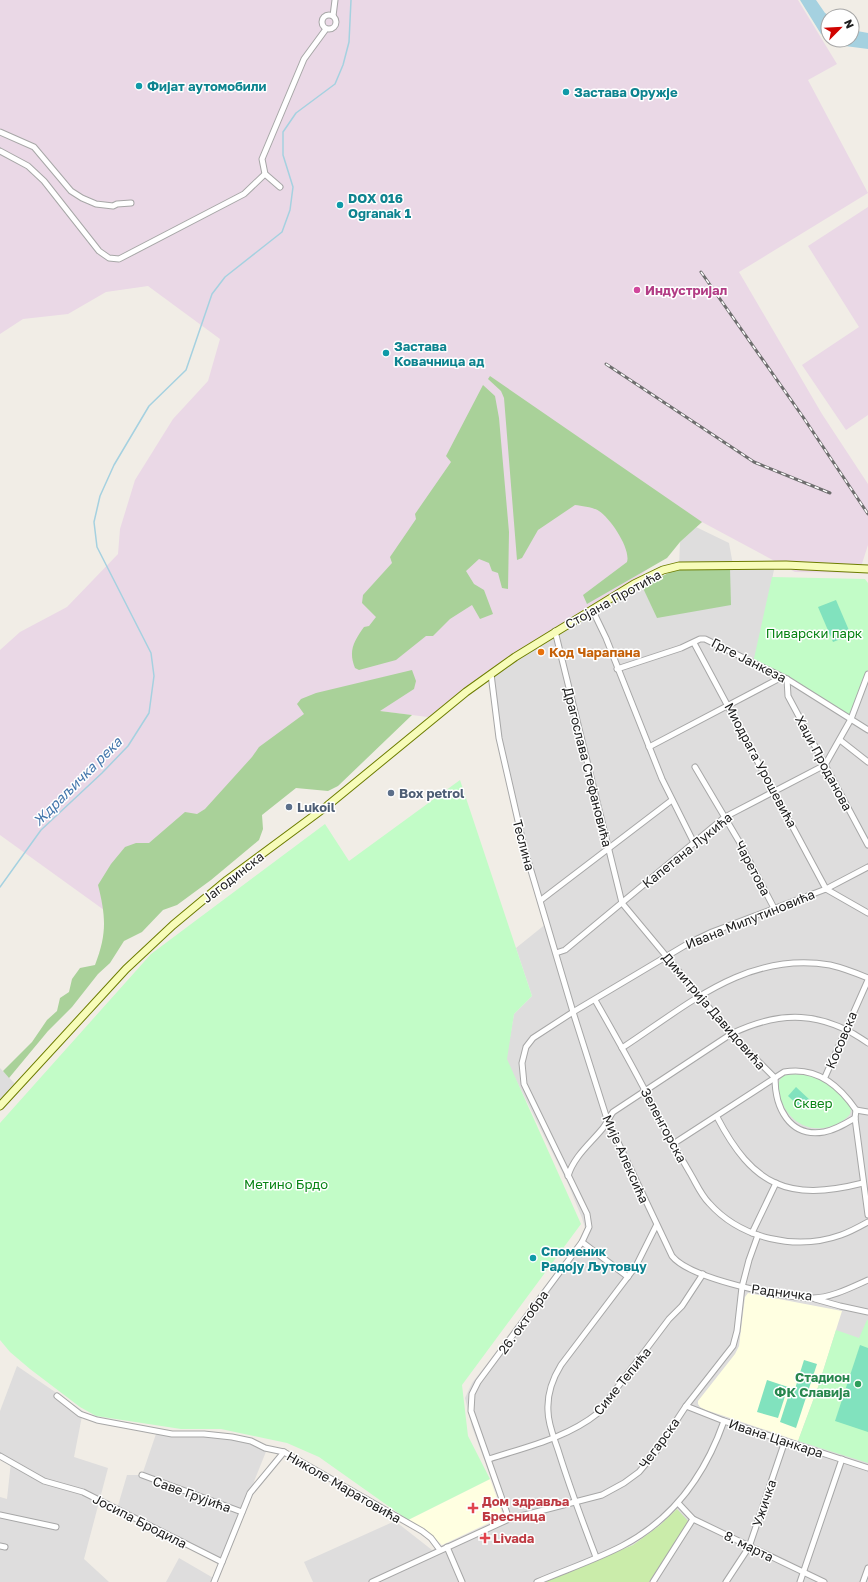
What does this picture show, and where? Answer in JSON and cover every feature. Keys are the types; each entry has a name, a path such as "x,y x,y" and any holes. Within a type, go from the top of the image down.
{"main road":[{"name":"Стојана Протића","path":"491,674 555,631 640,581 663,570 679,566 786,565 868,569"},
{"name":"Јагодинска","path":"0,1106 117,978 173,925 227,880 327,806 455,701 491,674"}],"street":[{"path":"280,187 265,174 262,159 304,59 326,29 331,29 336,25 334,16 335,0"},
{"path":"326,29 322,26 322,18 329,14 334,16"},
{"path":"0,132 34,147 66,186 82,198 96,204 113,206 117,204 131,203"},
{"path":"0,151 28,166 44,181 98,251 109,258 119,259 244,194 265,174"},
{"path":"592,610 606,638 617,669 672,800 693,841"},
{"name":"Драгослава Стефановића","path":"555,631 622,903"},
{"name":"Грге Јанкеза","path":"617,669 705,638 785,678 868,730"},
{"name":"Миодрага Урошевића","path":"694,642 826,889"},
{"name":"Теслина","path":"491,674 495,716 515,811 524,847 573,1012"},
{"path":"825,765 851,719 868,674"},
{"path":"649,747 785,678"},
{"name":"Хаџи Проданова","path":"785,678 788,696 868,845"},
{"path":"840,740 868,762"},
{"name":"Капетана Лукића","path":"556,953 565,950 693,841 725,817 825,765"},
{"name":"Чаретова","path":"695,767 725,817 774,908"},
{"path":"540,900 672,800"},
{"name":"Ивана Милутиновића","path":"568,1176 526,1089 522,1073 522,1063 526,1047 530,1041 573,1012 666,956 708,934 826,889 868,867"},
{"path":"826,889 868,913"},
{"name":"Димитрија Давидовића","path":"622,903 731,1034 775,1078 784,1072 793,1071 825,1078 844,1093 856,1110"},
{"path":"622,1048 699,997 733,977 757,968 776,964 805,963 831,965 868,979"},
{"name":"Косовска","path":"825,1078 868,979"},
{"name":"Зеленгорска","path":"595,1000 673,1144 708,1202 730,1222 752,1233"},
{"name":"Мије Алексића","path":"573,1012 607,1119 669,1251 677,1262 691,1270 742,1287"},
{"path":"568,1176 570,1169 582,1151 605,1126 607,1119 613,1112 646,1092 731,1034 759,1022 792,1016 814,1019 845,1029 868,1043"},
{"path":"673,1144 717,1117 775,1078"},
{"path":"775,1078 775,1091 780,1109 788,1121 800,1129 810,1132 825,1132 835,1129 855,1118"},
{"path":"604,1108 613,1112"},
{"path":"868,1112 856,1110 855,1118 868,1215"},
{"path":"717,1117 734,1147 744,1159 753,1169 776,1183 800,1191 819,1192 863,1183"},
{"name":"26. октобра","path":"490,1459 476,1428 471,1405 473,1391 478,1382 582,1242 589,1230 588,1218 568,1176"},
{"path":"776,1183 752,1233 793,1242 818,1240 839,1236 868,1222"},
{"path":"596,1557 575,1502 554,1437 548,1409 550,1391 556,1375 644,1253 656,1226"},
{"name":"Чегарска","path":"372,1582 509,1518 607,1493 624,1484 638,1472 655,1453 686,1406 733,1346 737,1331 742,1287 748,1260 758,1235"},
{"path":"582,1242 628,1277"},
{"name":"Симе Тепића","path":"490,1459 581,1426 601,1409 669,1319 688,1297 703,1274"},
{"name":"Радничка","path":"742,1287 814,1298 844,1290 868,1280"},
{"path":"814,1298 840,1306 868,1312"},
{"name":"Николе Маратовића","path":"57,1396 82,1415 109,1423 172,1434 204,1434 232,1437 251,1441 265,1448 284,1452 422,1531 431,1538 440,1550"},
{"name":"Ивана Цанкара","path":"686,1406 724,1421 868,1468"},
{"path":"537,1582 614,1550 638,1537 656,1524 678,1503 708,1461 724,1421"},
{"name":"Ужичка","path":"726,1582 750,1547 785,1441"},
{"path":"214,1582 242,1512 253,1489 284,1452"},
{"name":"Јосипа Бродила","path":"0,1456 44,1481 83,1492 222,1562"},
{"path":"490,1459 509,1518"},
{"path":"800,1582 805,1572 842,1459"},
{"name":"Саве Грујића","path":"142,1475 242,1512"},
{"name":"8. марта","path":"678,1503 693,1519 824,1582"},
{"path":"0,1515 56,1527"},
{"path":"653,1582 693,1519"},
{"path":"447,1546 462,1582"},
{"path":"863,1582 868,1568"}],"shaded area":[{"path":"0,0 798,0 820,36 820,48 827,48 837,64 808,80 868,193 739,272 822,414 868,484 868,545 859,573 795,572 702,522 627,587 510,661 436,718 323,704 104,910 0,835 0,650 20,632 67,607 118,554 120,529 135,480 173,419 208,381 220,339 148,286 106,292 68,314 23,319 0,334"},
{"path":"868,207 868,415 846,430 802,365 859,327 808,246"},
{"path":"696,527 729,543 733,565 775,565 754,664 868,678 868,1582 649,1582 687,1524 677,1509 659,1526 633,1545 545,1582 313,1582 304,1562 395,1521 432,1550 505,1516 472,1427 465,1398 472,1383 575,1251 585,1228 568,1184 506,1060 514,1014 532,996 516,948 547,923 504,762 491,674 640,581 658,618 679,568 680,542"},
{"path":"0,1068 18,1087 0,1111"},
{"path":"748,1293 842,1311 818,1387 798,1441 706,1410 698,1404 698,1401 735,1354 739,1346 745,1297"},
{"path":"17,1366 83,1411 74,1457 108,1468 84,1559 109,1582 0,1582 0,1497 7,1499 11,1462 0,1456 0,1411"},
{"path":"157,1431 246,1440 267,1449 222,1562 117,1509 127,1475 142,1475"},
{"path":"490,1479 503,1516 442,1545 425,1529 408,1520"},
{"path":"179,1558 215,1579 221,1564 214,1582 166,1582"}],"green space":[{"path":"490,376 702,522 680,542 667,558 587,604 583,595 627,562 626,550 623,542 614,527 599,511 575,505 538,530 522,558 517,560 504,398 501,391 488,379"},
{"path":"483,385 495,396 499,418 509,532 508,589 502,588 498,573 492,571 489,563 479,559 466,571 474,584 484,590 493,614 480,619 472,605 450,619 433,636 426,636 396,660 359,670 355,668 353,662 353,646 364,627 369,626 376,617 362,603 363,595 392,563 390,557 416,519 415,514 451,462 446,456"},
{"path":"679,568 730,568 731,605 657,618 642,586"},
{"name":"Пиварски парк","path":"772,577 865,579 868,583 868,670 850,718 786,679 753,663"},
{"path":"836,600 851,635 833,642 818,607"},
{"path":"412,670 416,681 414,689 380,711 412,715 338,786 328,791 296,788 262,815 263,829 259,840 211,880 177,905 163,910 142,932 124,941 110,963 98,974 72,1007 48,1031 9,1078 3,1071 32,1042 47,1020 57,1011 60,998 69,992 72,979 80,968 95,965 102,944 104,925 103,907 98,885 111,864 125,847 136,843 149,843 185,812 197,814 205,809 252,757 259,747 304,714 297,704 301,699 316,693"},
{"name":"Метино Брдо","path":"460,780 532,996 514,1014 507,1059 581,1224 462,1385 468,1436 490,1479 408,1520 319,1457 287,1443 221,1429 181,1429 96,1416 80,1407 10,1352 0,1340 0,1123 151,954 325,824 349,861"},
{"name":"Сквер","path":"793,1074 816,1077 827,1083 848,1103 851,1109 850,1114 841,1122 829,1127 809,1127 801,1124 788,1112 779,1096 777,1086 782,1076"},
{"path":"796,1087 811,1101 803,1110 788,1096"},
{"path":"867,1320 868,1463 798,1441 818,1387 836,1330 859,1338"},
{"name":"Стадион ФК Славија","path":"860,1345 868,1348 868,1432 835,1421"},
{"path":"804,1360 817,1364 796,1428 780,1422 790,1391 794,1392"},
{"path":"767,1380 788,1387 778,1418 757,1412"},
{"path":"677,1509 688,1521 687,1524 649,1582 545,1582 633,1545 659,1526"}],"water":[{"path":"800,0 816,0 822,8 820,8 820,32"},
{"path":"860,32 868,33 868,49 860,48"}],"waterway":[{"name":"Ждраљичка река","path":"0,887 41,830 102,773 128,746 149,713 154,676 151,653 97,547 94,522 100,496 114,465 149,406 186,370 212,294 225,277 282,232 290,210 293,187 283,155 283,132 296,113 335,84 343,65 349,42 351,0"}],"railway":[{"path":"701,272 803,417 868,514"},
{"path":"606,364 754,462 830,493"}],"place":[{"name":"Фијат аутомобили","path":"139,86"},
{"name":"Застава Оружје","path":"566,92"},
{"name":"DOX 016 Ogranak 1","path":"340,205"},
{"name":"Индустријал","path":"637,290"},
{"name":"Застава Ковачница ад","path":"386,353"},
{"name":"Код Чарапана","path":"541,652"},
{"name":"Box petrol","path":"391,793"},
{"name":"Lukoil","path":"289,807"},
{"name":"Споменик Радоју Љутовцу","path":"533,1258"},
{"name":"Стадион ФК Славија","path":"858,1384"},
{"name":"Дом здравља Бресница","path":"473,1508"},
{"name":"Livada","path":"485,1538"}]}
